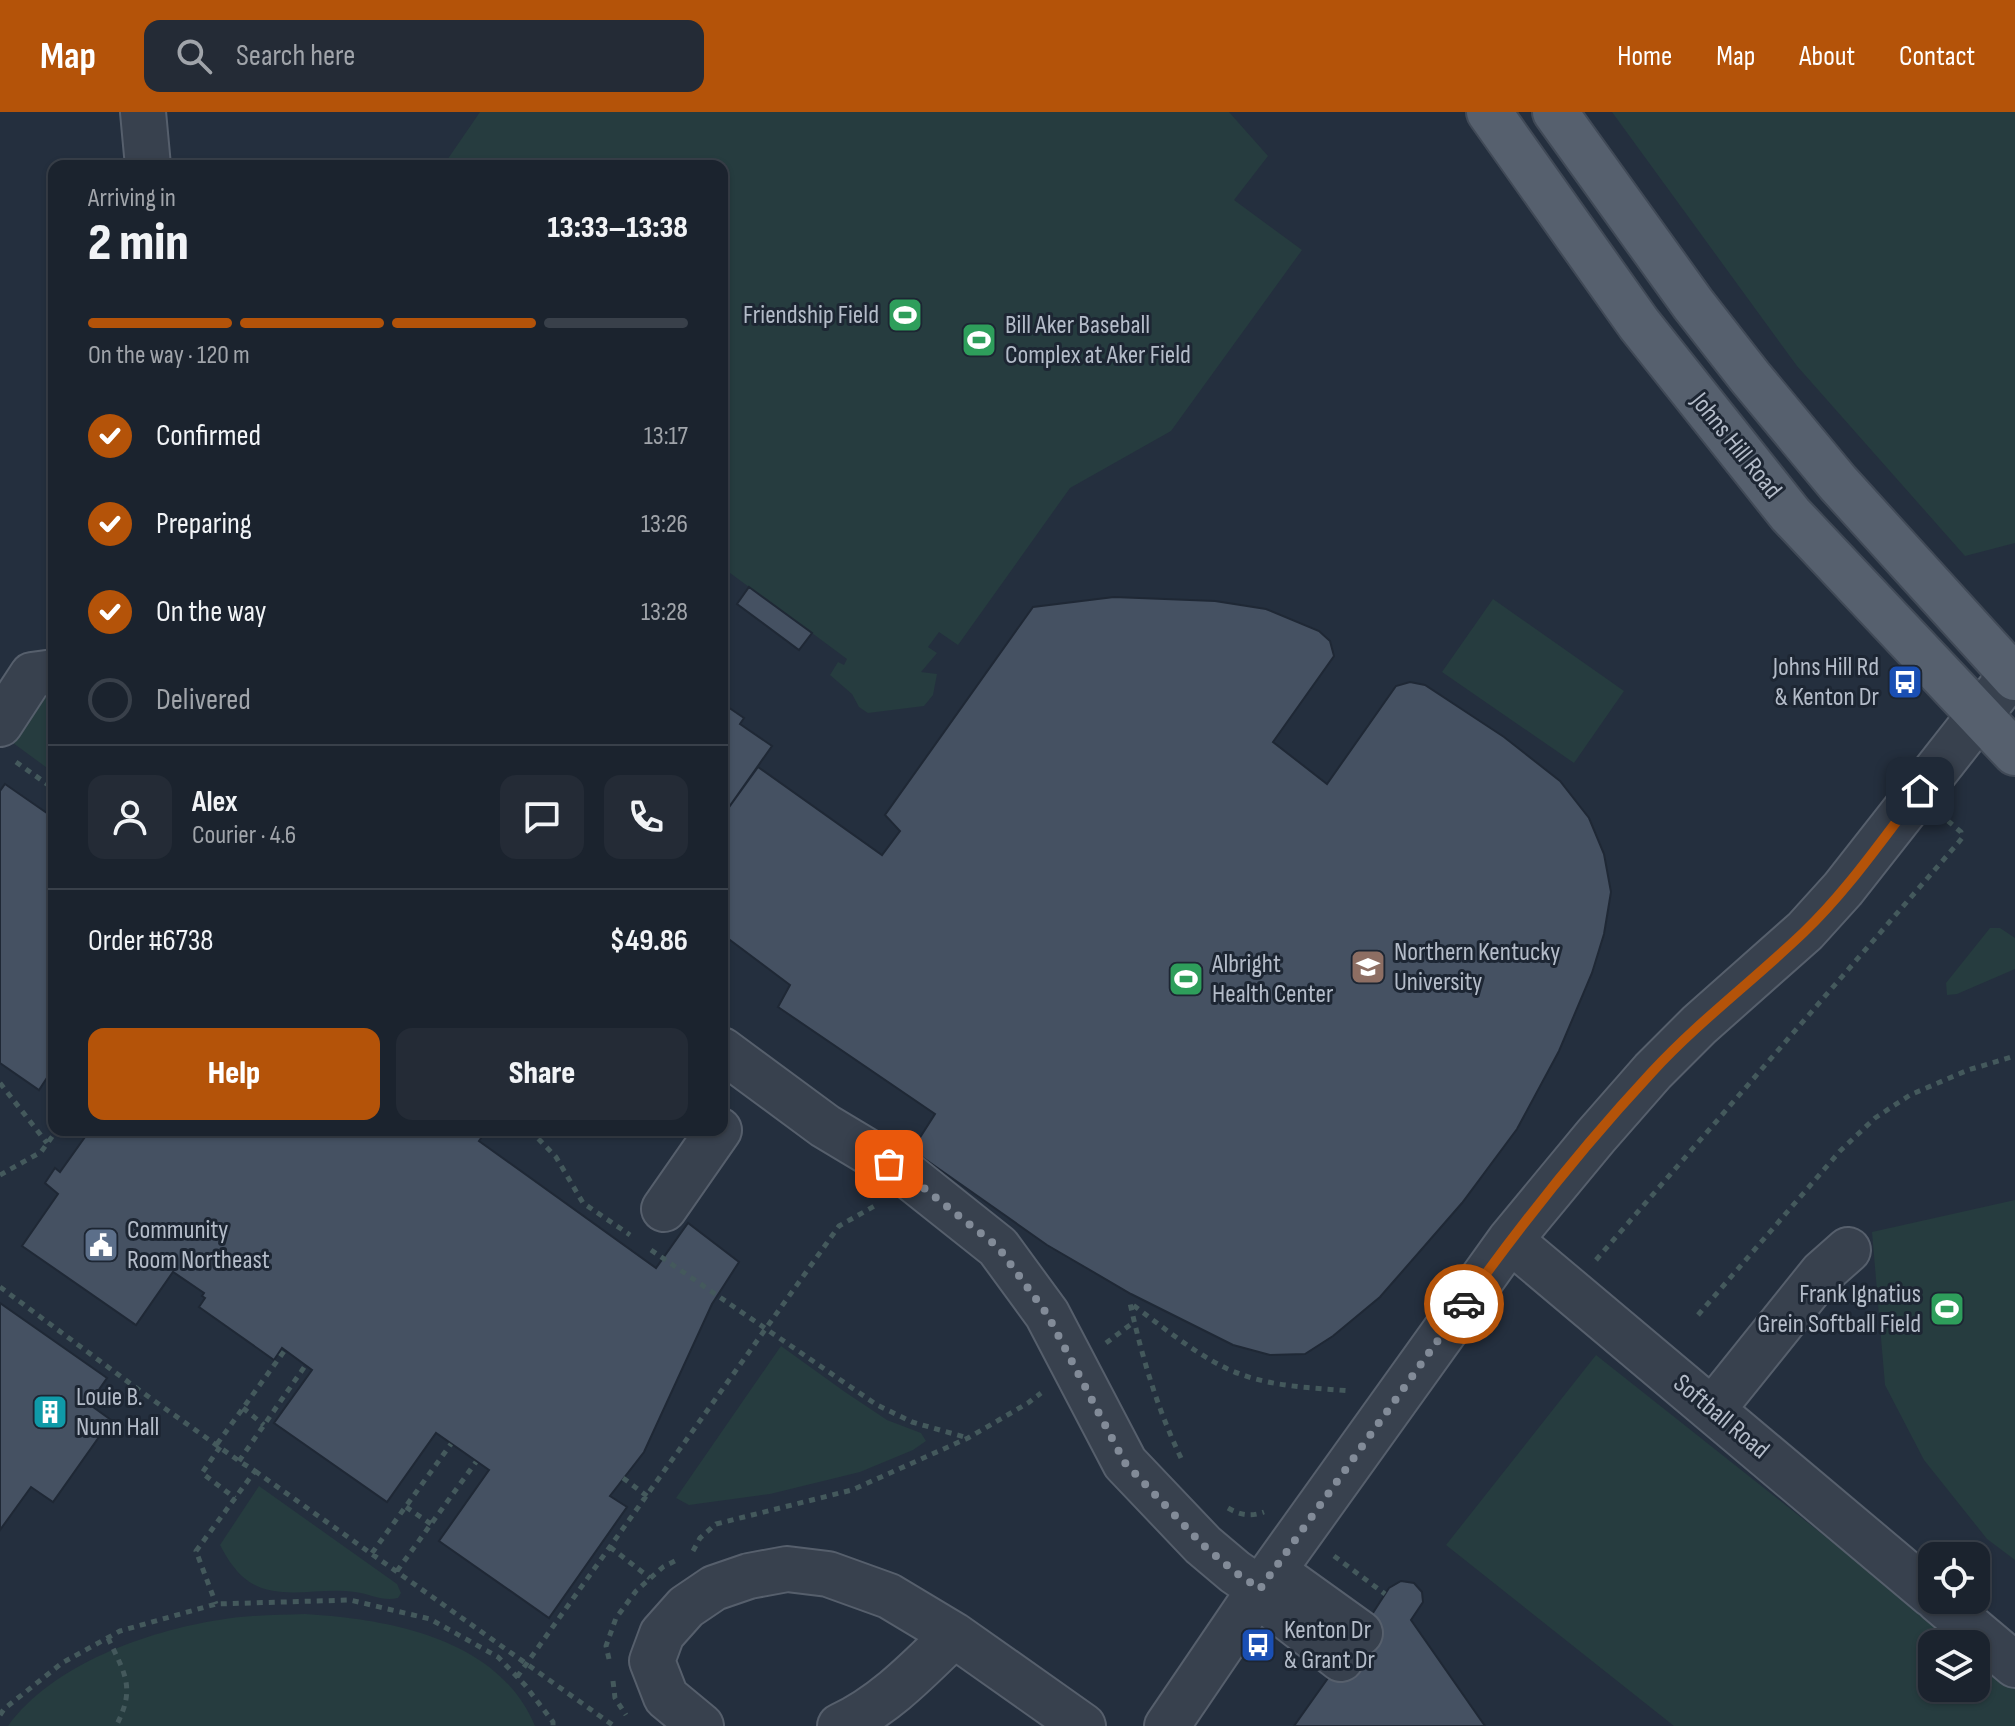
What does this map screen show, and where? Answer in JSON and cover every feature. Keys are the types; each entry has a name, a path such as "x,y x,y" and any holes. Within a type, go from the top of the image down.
{"main road":[{"name":"Johns Hill Road","path":"1489,112 1639,324 1790,514 2015,753"},
{"name":"Johns Hill Road","path":"1555,112 1693,304 1750,377 1907,561 2014,674"}],"street":[{"path":"143,112 147,160"},
{"path":"5,741 32,675 48,673"},
{"path":"1167,1726 1510,1240 1653,1071 1699,1025 1805,931 1843,889 2014,674"},
{"path":"728,1055 825,1126 910,1177 998,1247 1047,1314 1125,1463 1203,1545 1235,1572 1264,1585 1350,1646"},
{"path":"728,1117 756,1077"},
{"path":"664,1209 714,1136"},
{"name":"Softball Road","path":"1510,1240 1918,1583"},
{"path":"1712,1410 1822,1273 1848,1250"},
{"path":"701,1726 666,1697 652,1661 662,1634 686,1607 714,1588 749,1576 787,1569 828,1574 889,1596 954,1635 1083,1726"},
{"path":"1955,1614 2015,1665"},
{"path":"840,1726 862,1716 915,1673 954,1635"}],"path":[{"path":"5,741 48,783"},
{"path":"1596,1261 1962,838 1961,832 1943,817"},
{"path":"1698,1315 1840,1151 1875,1118 1910,1095 1968,1070 2015,1056"},
{"path":"0,1083 47,1143"},
{"path":"0,1175 41,1152 52,1136"},
{"path":"536,1136 556,1157 583,1203"},
{"path":"517,1677 839,1226 889,1198 910,1177"},
{"path":"0,1287 139,1390 614,1726"},
{"path":"717,1295 877,1405 912,1422 968,1438"},
{"path":"1185,1468 1164,1422 1139,1344 1130,1303 1212,1361 1239,1374 1271,1383 1351,1391"},
{"path":"690,1557 700,1538 716,1524 852,1490 968,1438 1028,1403 1134,1322"},
{"path":"235,1498 202,1473 285,1350"},
{"path":"239,1461 305,1366"},
{"path":"243,1408 264,1425"},
{"path":"372,1553 451,1444"},
{"path":"397,1571 476,1462"},
{"path":"216,1604 196,1551 255,1471"},
{"path":"623,1478 647,1496"},
{"path":"1223,1506 1240,1515 1256,1515 1272,1510"},
{"path":"406,1507 431,1524"},
{"path":"610,1547 650,1578"},
{"path":"1322,1547 1385,1594"},
{"path":"0,1715 62,1663 120,1631 216,1604 350,1600 430,1619 498,1657 553,1722 553,1726"},
{"path":"108,1638 128,1687 124,1711 116,1726"}],"green space":[{"name":"Friendship Field","path":"480,112 1229,112 1268,156 1234,200 1302,250 1171,431 1070,488 958,645 939,632 928,647 937,653 921,672 937,674 933,695 924,706 868,713 830,675 838,662 844,665 847,659 812,633 799,650 737,604 749,587 728,571 728,160 447,160"},
{"path":"1612,112 2015,112 2015,543 1965,556 1797,366"},
{"path":"1493,599 1624,691 1574,763 1442,672"},
{"path":"48,696 48,769 9,740 39,698"},
{"path":"1990,928 2000,928 2015,938 2015,969 1957,994 1947,995 1946,983"},
{"name":"Frank Ignatius Grein Softball Field","path":"2015,1200 2015,1560 1987,1539 1924,1460 1885,1385 1872,1232"},
{"path":"781,1346 887,1420 921,1433 926,1441 913,1450 860,1472 770,1494 689,1505 676,1498"},
{"path":"1596,1355 1918,1610 1918,1614 1923,1614 1943,1630 1918,1630 1918,1702 1990,1702 1990,1667 2015,1687 2015,1726 1674,1726 1446,1545"},
{"path":"259,1486 397,1584 401,1593 398,1598 338,1591 274,1591 245,1579 220,1545"},
{"path":"305,1614 405,1628 468,1653 496,1672 518,1696 535,1726 8,1726 49,1685 103,1654 132,1642 219,1620"}],"building":[{"path":"749,587 812,633 799,650 737,604"},
{"name":"Albright Health Center","path":"1114,597 1215,601 1266,609 1319,631 1330,641 1334,656 1273,742 1327,784 1396,686 1410,682 1425,685 1504,737 1560,781 1589,818 1604,854 1611,892 1604,934 1592,973 1559,1051 1517,1129 1462,1203 1380,1297 1333,1336 1305,1354 1270,1355 1233,1345 1131,1294 1047,1245 912,1150 935,1114 778,1007 790,985 728,938 728,809 758,767 882,855 900,831 885,815 1033,607"},
{"path":"728,707 744,718 740,724 772,746 728,808"},
{"path":"5,784 48,814 48,1076 39,1090 0,1063 0,791"},
{"path":"86,1136 483,1136 479,1141 656,1268 688,1223 739,1262 712,1304 644,1452 610,1496 627,1507 549,1618 439,1541 489,1470 436,1433 387,1502 274,1423 312,1370 282,1348 274,1360 199,1307 205,1298 202,1296 204,1293 173,1272 136,1325 22,1246 58,1194 45,1183 55,1168 60,1172"},
{"name":"Louie B. Nunn Hall","path":"0,1303 107,1378 89,1404 111,1420 53,1502 31,1487 0,1530"},
{"path":"1401,1581 1414,1583 1422,1592 1423,1602 1411,1620 1485,1726 1294,1726 1389,1588"}],"way so far":[{"path":"889,1164 998,1247 1047,1314 1125,1463 1203,1545 1260,1589 1464,1304"}],"place":[{"name":"Friendship Field","path":"905,315"},
{"name":"Bill Aker Baseball Complex at Aker Field","path":"979,340"},
{"name":"Johns Hill Rd & Kenton Dr","path":"1905,682"},
{"name":"Northern Kentucky University","path":"1368,967"},
{"name":"Albright Health Center","path":"1186,979"},
{"name":"Community Room Northeast","path":"101,1245"},
{"name":"Frank Ignatius Grein Softball Field","path":"1947,1309"},
{"name":"Louie B. Nunn Hall","path":"50,1412"},
{"name":"Kenton Dr & Grant Dr","path":"1258,1645"}],"route":[{"path":"1464,1304 1510,1240 1653,1071 1699,1025 1805,931 1843,889 1920,791"}]}
